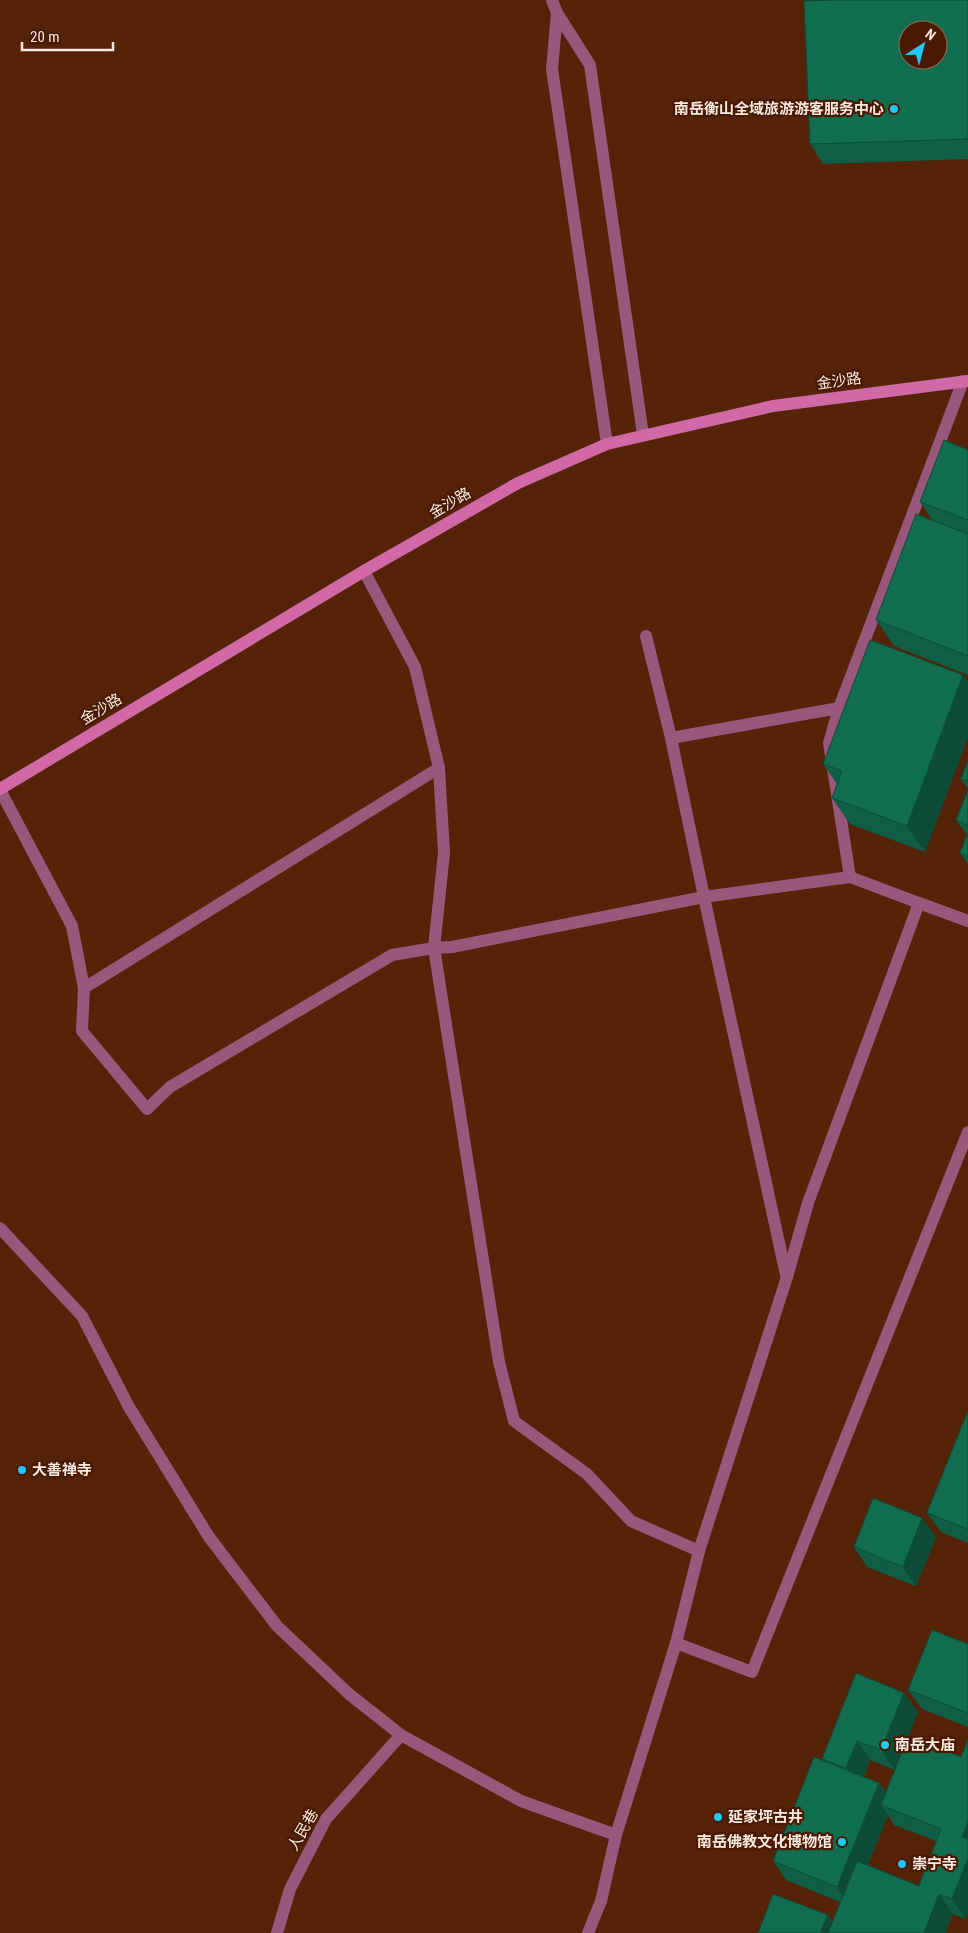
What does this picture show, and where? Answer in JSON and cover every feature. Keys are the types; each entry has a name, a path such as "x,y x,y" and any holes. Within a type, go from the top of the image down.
{"main road":[{"name":"金沙路","path":"0,790 364,571 518,483 606,444 643,434 773,406 966,381"}],"street":[{"path":"552,0 557,13 590,65 643,434"},
{"path":"557,13 552,69 606,444"},
{"path":"850,877 829,743 839,708 966,381"},
{"path":"364,571 415,667 439,768 444,853 434,948 499,1362 514,1421 587,1474 631,1521 699,1551"},
{"path":"646,636 671,738 786,1277"},
{"path":"671,738 839,708"},
{"path":"84,988 439,768"},
{"path":"0,790 72,926 84,988 82,1031 147,1109 170,1087 392,955 452,947 704,897 850,877 968,921"},
{"path":"588,1933 601,1901 616,1835 676,1643 699,1551 808,1203 919,903"},
{"path":"676,1643 752,1672 968,1132"},
{"path":"0,1228 82,1316 128,1407 204,1529 277,1626 349,1694 401,1735 521,1801 616,1835"},
{"name":"人民巷","path":"277,1933 290,1888 326,1819 401,1735"}],"building":[{"name":"南岳衡山全域旅游游客服务中心","path":"968,0 968,139 810,144 804,1"},
{"path":"944,440 968,450 968,520 920,502"},
{"path":"916,514 968,534 968,656 876,620"},
{"path":"870,640 963,675 907,826 832,798 842,771 823,764"},
{"path":"968,760 968,781 961,779"},
{"path":"968,790 968,825 956,820"},
{"path":"968,832 968,856 960,853"},
{"path":"968,1411 968,1529 927,1513"},
{"path":"873,1498 922,1518 903,1567 854,1547"},
{"path":"932,1630 968,1644 968,1713 908,1690"},
{"path":"856,1673 904,1693 881,1750 857,1741 846,1768 822,1759"},
{"path":"908,1736 961,1757 968,1739 968,1821 962,1837 968,1839 968,1858 952,1899 939,1894 924,1933 828,1933 857,1861 919,1886 941,1829 881,1805"},
{"path":"814,1757 879,1783 837,1887 773,1861"},
{"path":"773,1894 828,1915 820,1933 758,1933"}],"place":[{"name":"南岳衡山全域旅游游客服务中心","path":"894,109"},
{"name":"大善禅寺","path":"22,1470"},
{"name":"南岳大庙","path":"885,1745"},
{"name":"延家坪古井","path":"718,1817"},
{"name":"南岳佛教文化博物馆","path":"842,1842"},
{"name":"崇宁寺","path":"902,1864"}]}
